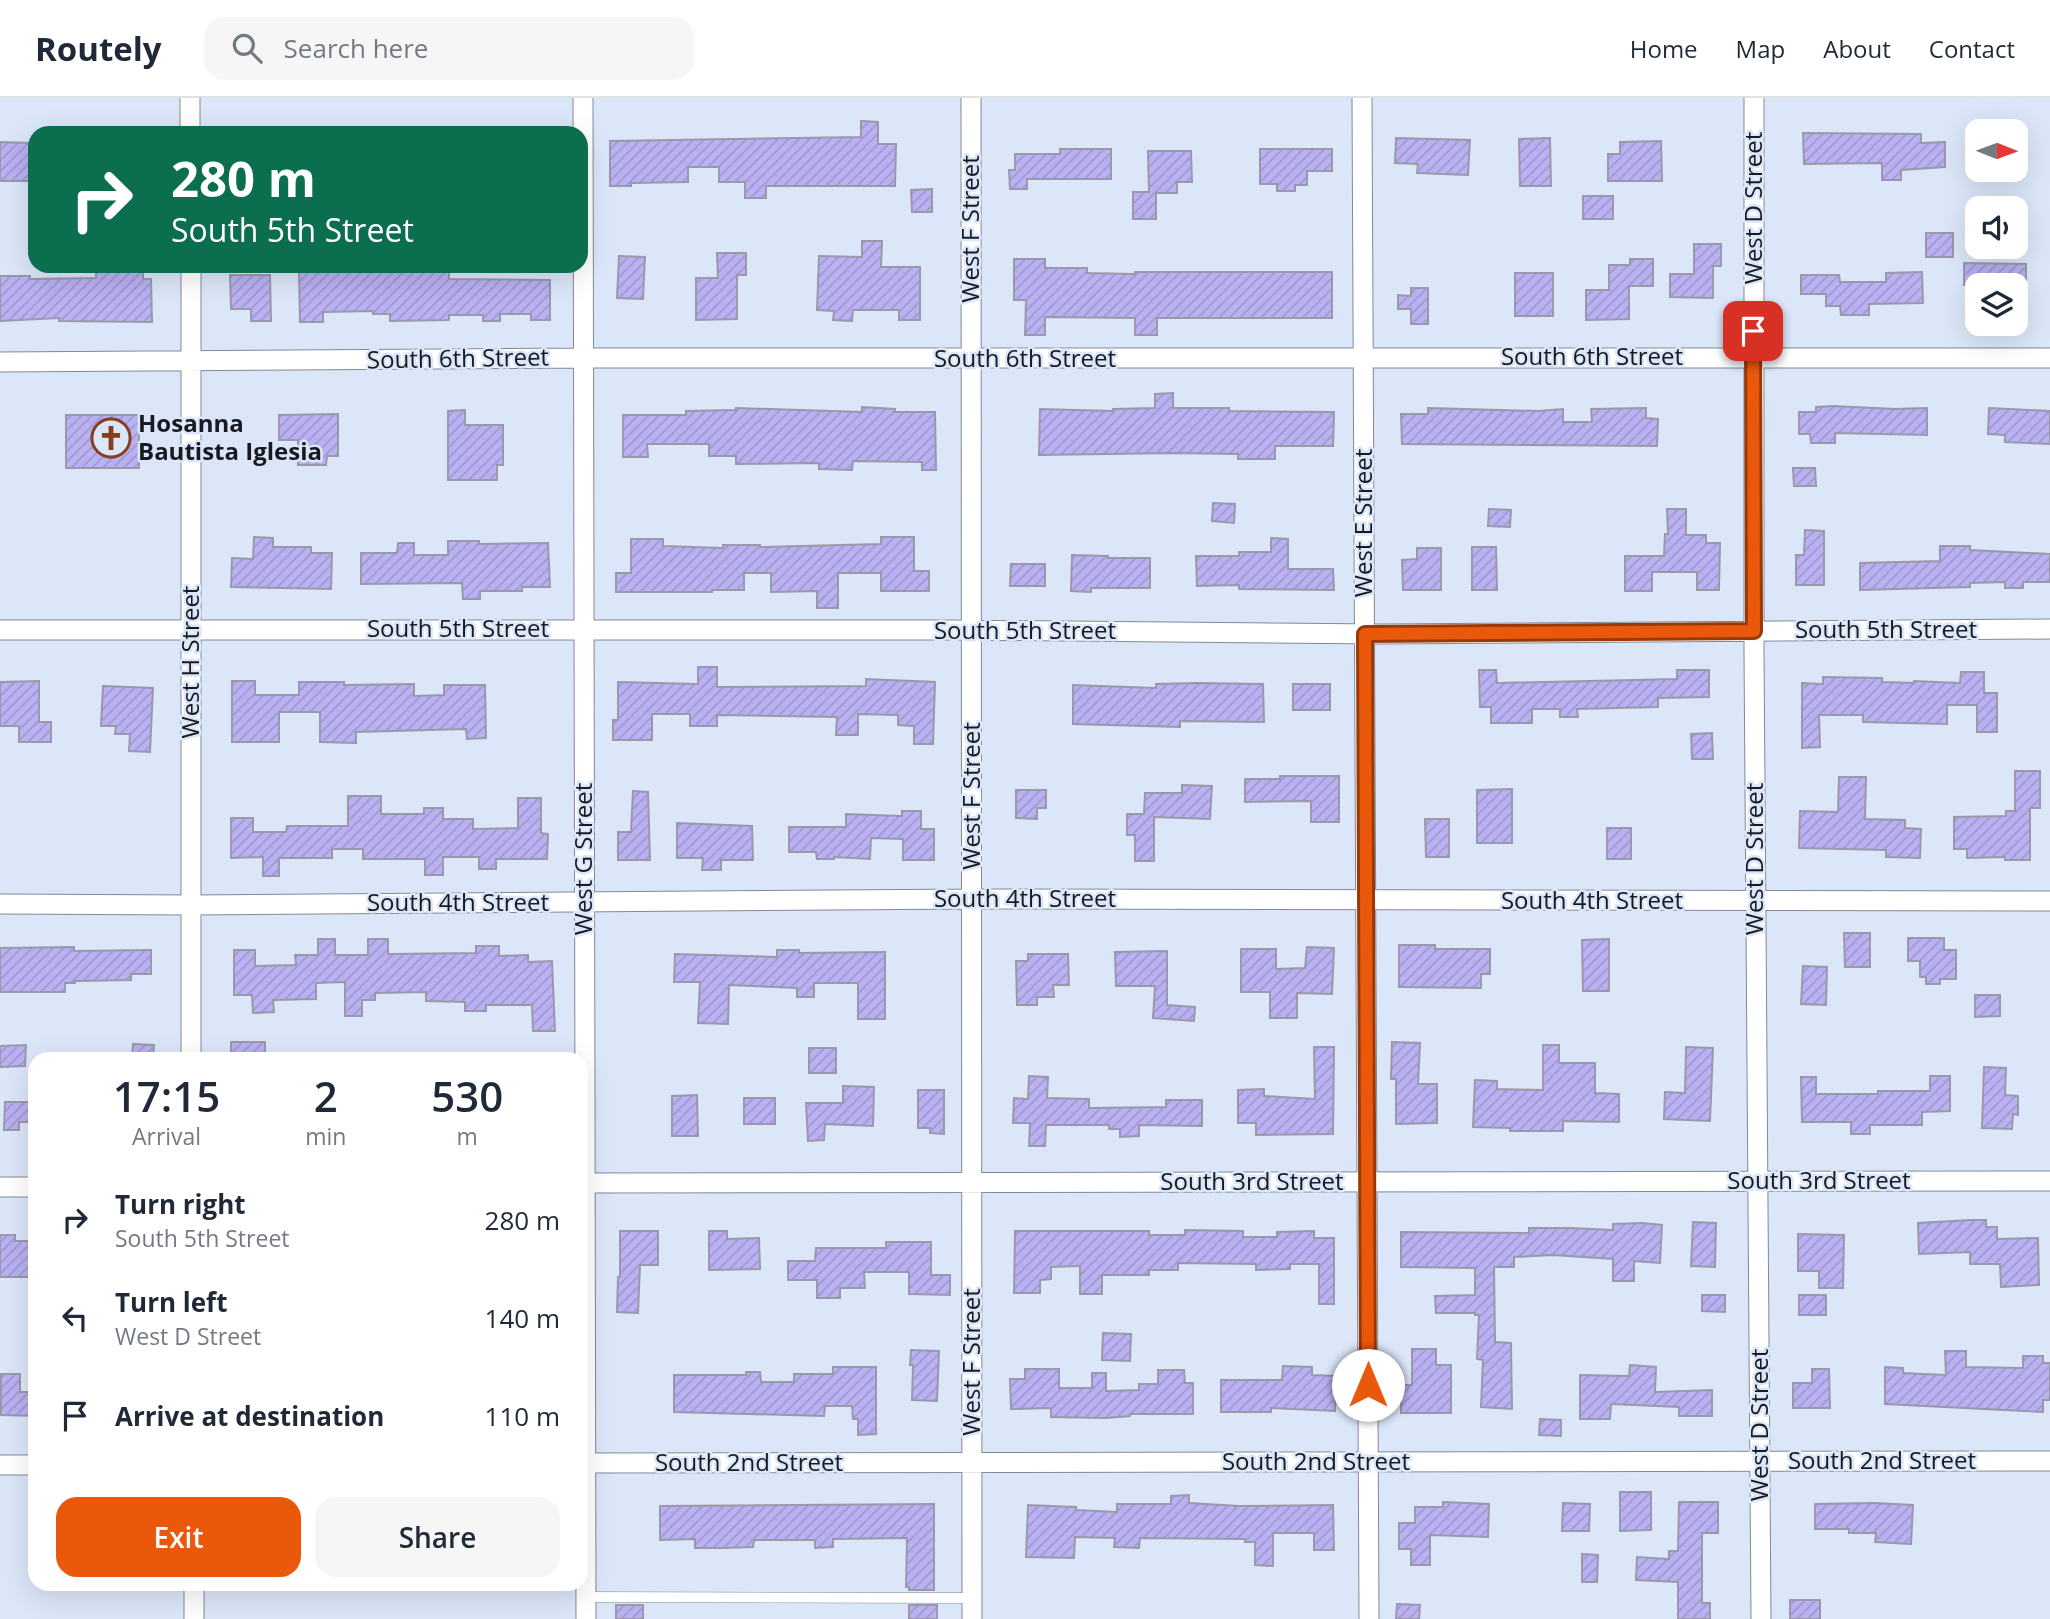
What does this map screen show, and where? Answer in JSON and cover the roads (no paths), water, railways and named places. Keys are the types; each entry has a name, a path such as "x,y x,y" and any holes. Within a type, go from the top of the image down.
{"street":[{"path":"190,98 190,126"},
{"name":"West G Street","path":"583,98 583,126"},
{"name":"West F Street","path":"971,98 972,1619"},
{"name":"West E Street","path":"1362,98 1369,1619"},
{"name":"West D Street","path":"1754,98 1755,902 1761,1619"},
{"name":"West H Street","path":"191,273 191,1052"},
{"name":"West G Street","path":"583,273 583,1052"},
{"name":"South 6th Street","path":"0,362 583,358 2050,358"},
{"name":"South 5th Street","path":"0,630 972,630 1365,634 2050,629"},
{"name":"South 4th Street","path":"0,904 972,899 2050,901"},
{"name":"South 3rd Street","path":"588,1183 2050,1181"},
{"path":"0,1187 28,1186"},
{"name":"South 2nd Street","path":"588,1463 2050,1461"},
{"path":"0,1465 28,1465"},
{"path":"194,1591 194,1619"},
{"name":"West G Street","path":"586,1591 586,1619"}],"lane":[{"path":"586,1597 972,1598"}],"place":[{"name":"Hosanna Bautista Iglesia","path":"111,438"}]}
